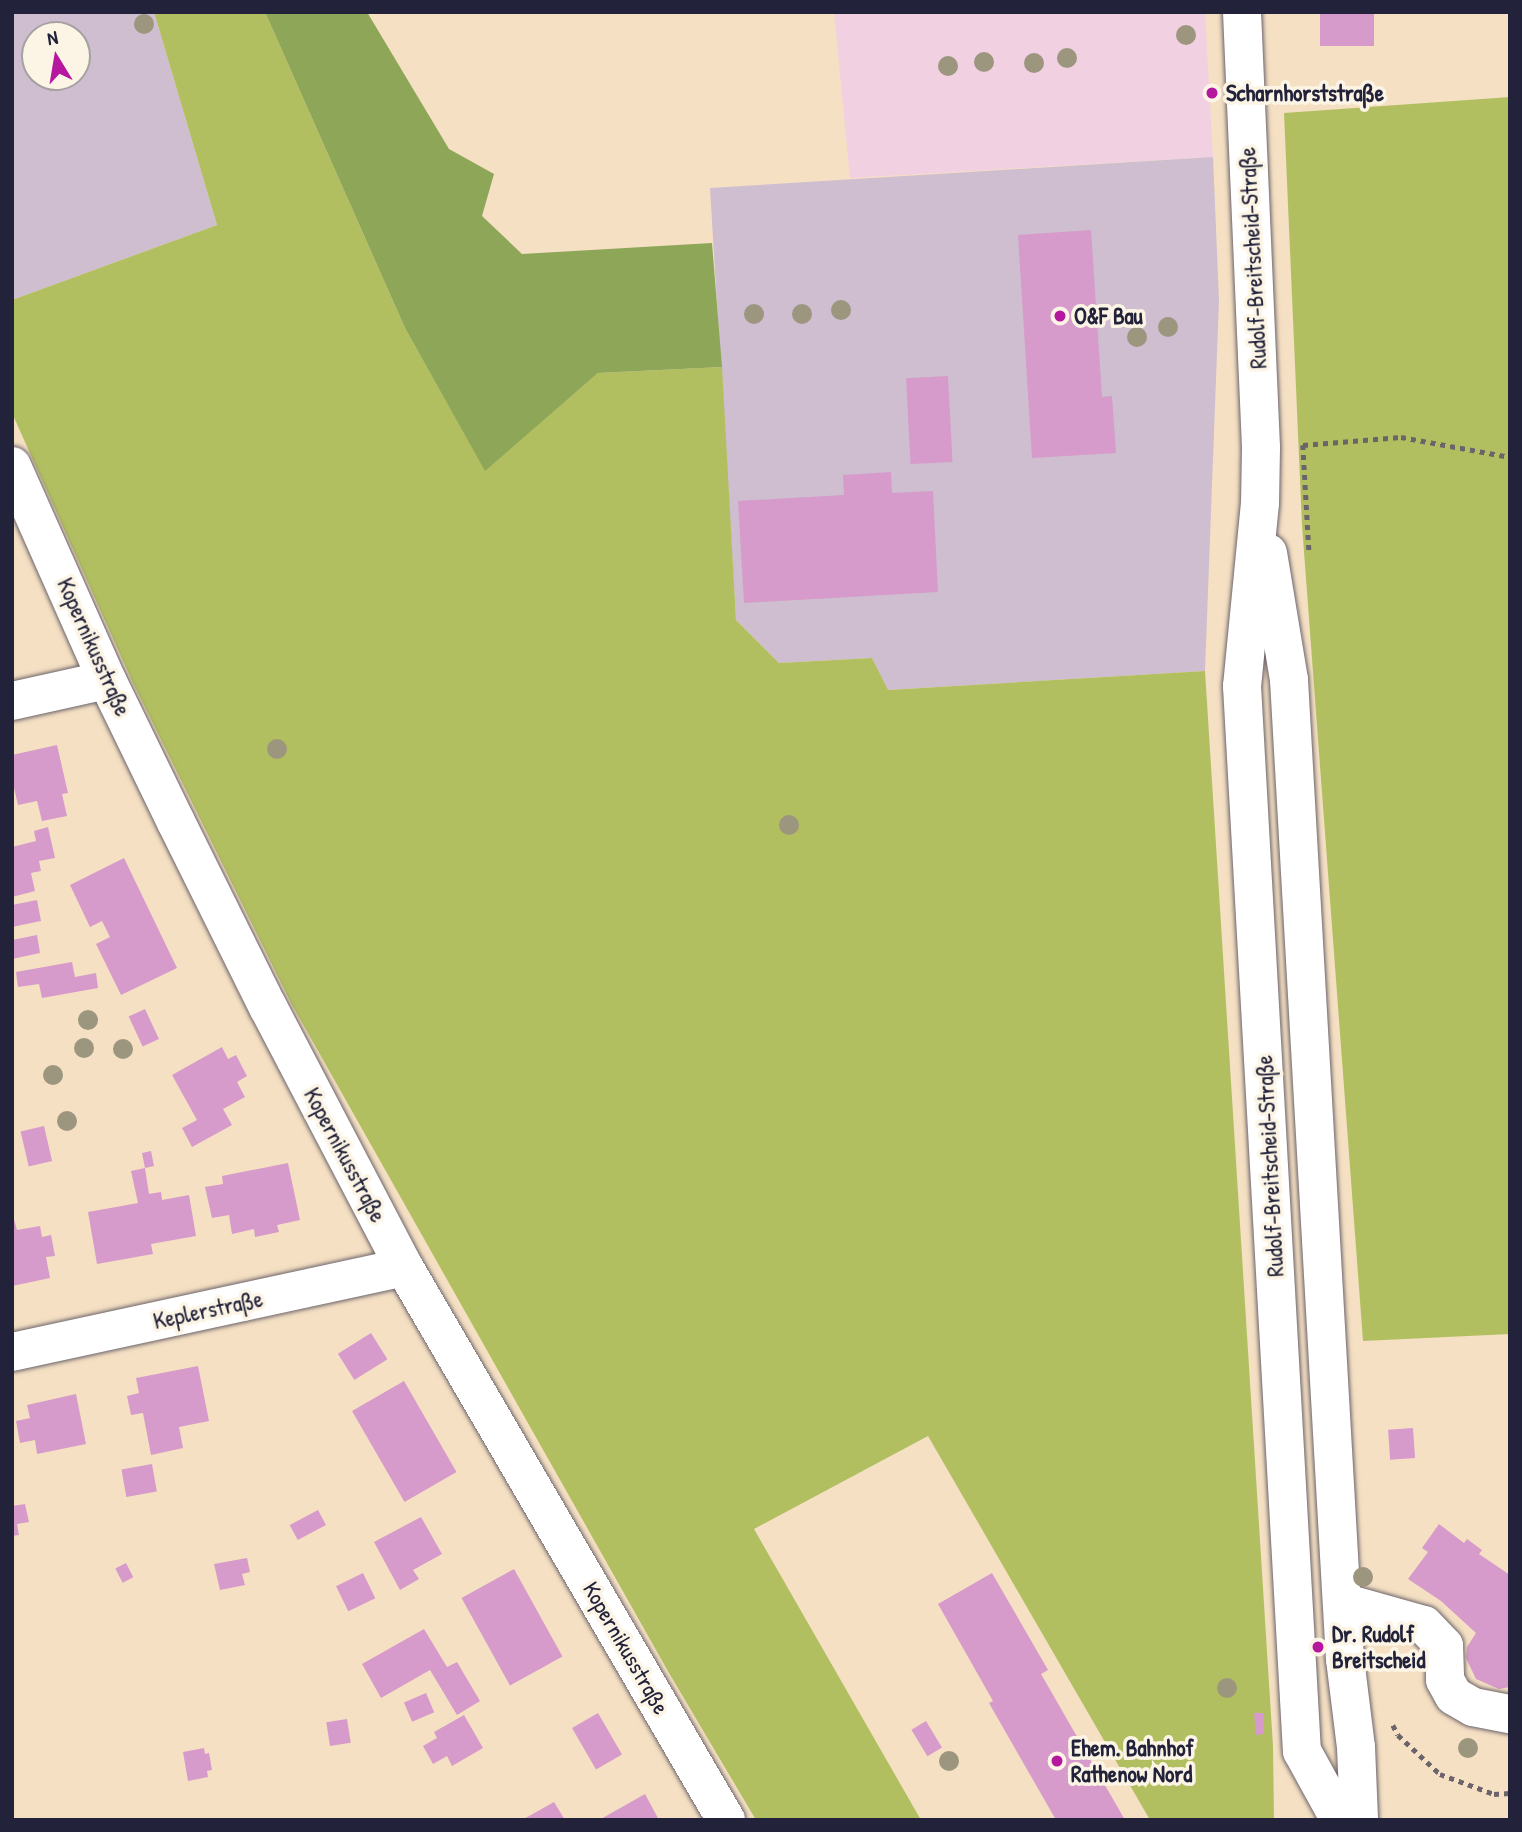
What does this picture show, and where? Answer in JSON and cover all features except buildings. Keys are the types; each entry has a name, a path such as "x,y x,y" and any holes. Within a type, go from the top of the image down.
{"street":[{"name":"Rudolf-Breitscheid-Straße","path":"1242,12 1261,448 1260,503 1242,686 1302,1751 1340,1820"},
{"name":"Kopernikusstraße","path":"12,466 107,680 268,1007 404,1267 726,1820"},
{"name":"Rudolf-Breitscheid-Straße","path":"1260,503 1289,680 1342,1602 1359,1820"},
{"path":"12,701 107,680"},
{"name":"Keplerstraße","path":"12,1352 404,1267"},
{"path":"1342,1602 1424,1625 1444,1646 1445,1681 1454,1696 1473,1707 1510,1714"}],"path":[{"path":"1261,448 1401,437 1510,457"},
{"path":"1392,1722 1398,1735 1440,1774 1494,1794 1510,1793"}],"shaded area":[{"path":"12,12 154,12 217,225 12,300"},
{"path":"834,12 1205,12 1213,157 850,178"},
{"path":"1213,157 1219,300 1205,671 887,690 872,658 779,663 736,620 710,188"}],"green space":[{"path":"154,12 265,12 405,328 485,470 598,373 722,367 736,620 779,663 872,658 888,690 1205,671 1273,1746 1274,1820 1150,1820 928,1436 754,1529 921,1820 756,1820 669,1673 291,1003 133,683 12,413 12,300 217,225"},
{"path":"265,12 367,12 449,149 494,174 482,216 522,254 712,243 722,367 598,373 485,471 405,328"},
{"path":"1510,97 1510,1334 1363,1341 1302,525 1284,113"}],"place":[{"name":"Scharnhorststraße","path":"1212,93"},
{"name":"O&F Bau","path":"1060,316"},
{"name":"Dr. Rudolf Breitscheid","path":"1318,1647"},
{"name":"Ehem. Bahnhof Rathenow Nord","path":"1057,1761"}]}
